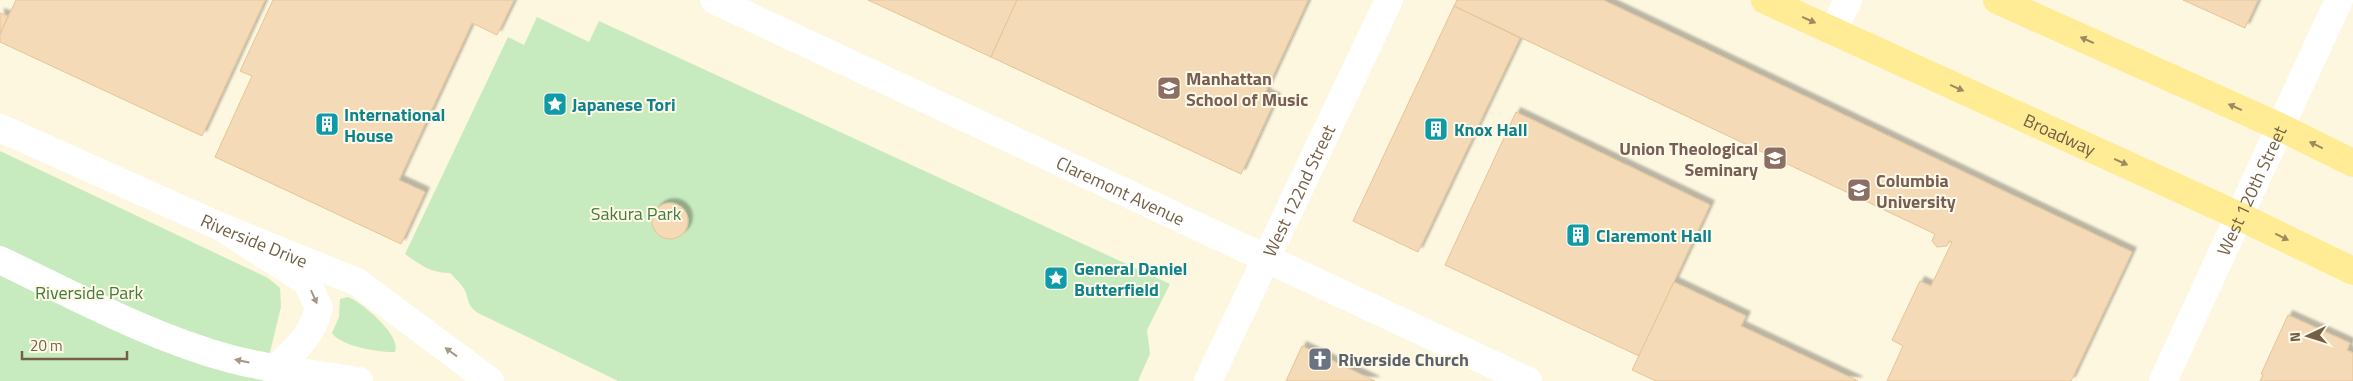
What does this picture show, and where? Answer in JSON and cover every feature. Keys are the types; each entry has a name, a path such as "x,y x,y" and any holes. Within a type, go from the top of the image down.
{"main road":[{"name":"Broadway","path":"1765,0 2239,216 2353,271"},
{"path":"1997,0 2280,127 2353,163"}],"street":[{"name":"Claremont Avenue","path":"714,0 1528,381"},
{"name":"West 122nd Street","path":"1208,381 1389,0"},
{"path":"1833,31 1848,0"},
{"name":"West 120th Street","path":"2163,381 2339,0"},
{"name":"Riverside Drive","path":"0,128 220,227 357,282 490,381"},
{"path":"220,227 307,282 319,308 310,331 301,344 275,369"},
{"path":"0,260 113,314 170,338 232,359 275,369 359,381"}],"green space":[{"name":"Sakura Park","path":"537,17 589,42 599,21 1170,284 1147,330 1150,354 1138,381 618,381 478,313 473,309 459,282 450,273 437,272 426,268 405,254 508,37 524,45"},
{"name":"Riverside Park","path":"0,151 268,278 280,288 281,307 263,381 0,381"},
{"path":"348,297 371,313 387,329 396,346 395,352 371,350 351,345 336,338 332,333 339,317 340,299"}],"building":[{"path":"16,0 265,0 202,136 0,42 0,34"},
{"name":"International House","path":"273,0 514,0 497,35 472,23 399,180 425,192 401,244 215,157 252,76 240,71"},
{"path":"868,0 1017,0 991,57"},
{"name":"Manhattan School of Music","path":"1017,0 1308,0 1265,93 1276,98 1241,174 991,57"},
{"path":"1457,0 1603,0 2132,252 2071,381 1887,381 1903,346 1892,340 1920,281 1931,286 1952,242 1949,241 1947,246 1937,247 1932,241 1935,234 1454,6"},
{"path":"2183,0 2258,0 2245,28"},
{"name":"Knox Hall","path":"1454,6 1520,38 1418,252 1353,221"},
{"path":"0,13 8,16 0,34"},
{"name":"Claremont Hall","path":"1516,112 1710,205 1639,356 1445,265"},
{"path":"670,203 677,204 683,208 687,214 687,228 683,234 677,238 670,239 663,238 657,234 653,228 652,221 653,214 657,208 663,204"},
{"path":"1674,282 1746,316 1741,326 1858,381 1656,381 1632,370"},
{"path":"2288,315 2350,343 2347,350 2353,353 2353,381 2260,381 2263,375 2261,374"},
{"name":"Riverside Church","path":"1302,346 1375,381 1286,381"}],"place":[{"name":"Manhattan School of Music","path":"1169,88"},
{"name":"Japanese Tori","path":"555,104"},
{"name":"International House","path":"327,124"},
{"name":"Knox Hall","path":"1436,129"},
{"name":"Union Theological Seminary","path":"1775,158"},
{"name":"Columbia University","path":"1859,190"},
{"name":"Claremont Hall","path":"1578,235"},
{"name":"General Daniel Butterfield","path":"1056,278"},
{"name":"Riverside Church","path":"1320,359"}]}
